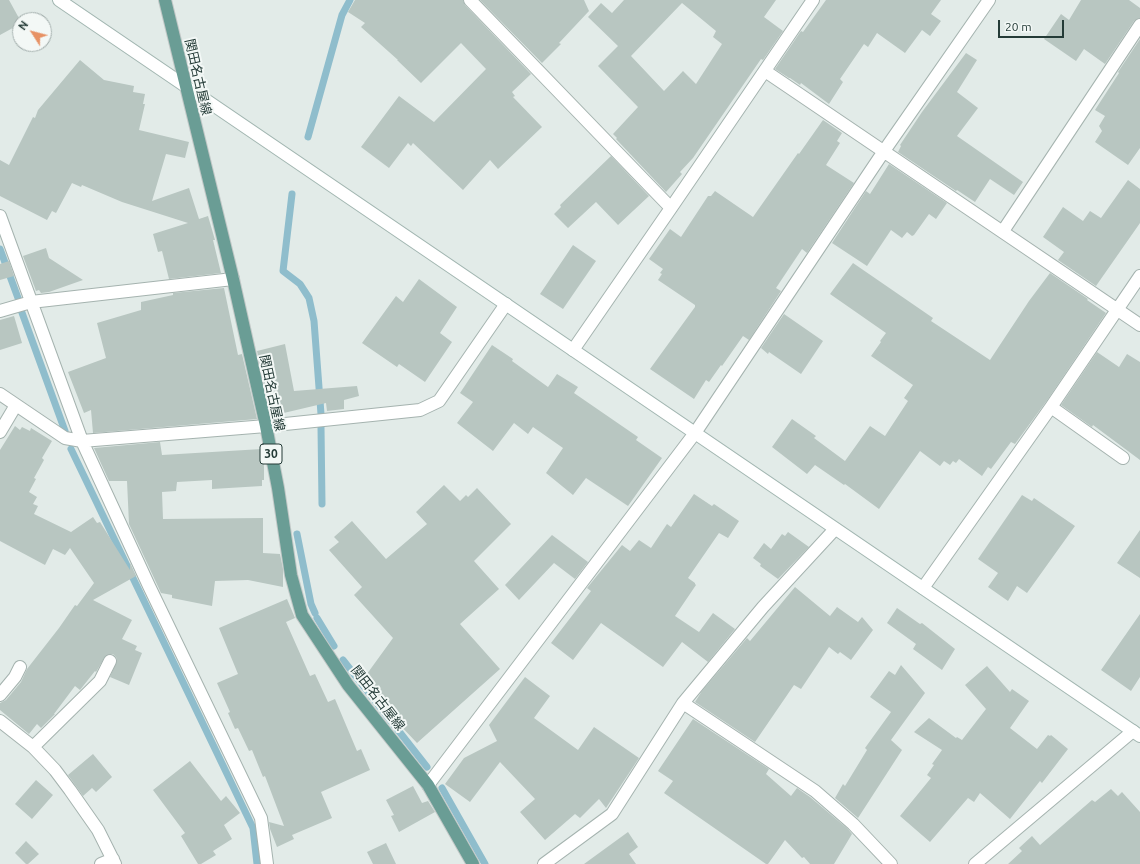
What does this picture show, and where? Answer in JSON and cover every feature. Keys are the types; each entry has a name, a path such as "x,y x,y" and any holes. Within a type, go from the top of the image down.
{"main road":[{"name":"関田名古屋線","path":"165,0 266,426 278,488 291,575 302,615 348,685 428,785 473,864"}],"street":[{"path":"59,0 1136,734 977,863"},
{"path":"470,0 671,208"},
{"path":"572,350 813,0"},
{"path":"428,785 694,433 884,151 989,0"},
{"path":"1003,231 1140,25"},
{"path":"765,71 1140,325"},
{"path":"0,216 82,441 149,586 261,818 267,864"},
{"path":"922,588 1051,408 1140,276"},
{"path":"0,311 31,302 232,279"},
{"path":"0,394 65,438 82,441 266,426 420,410 439,401 506,304"},
{"path":"0,432 16,405"},
{"path":"1051,408 1123,458"},
{"path":"544,864 612,814 683,703 763,608 835,528"},
{"path":"33,747 100,681 110,661"},
{"path":"0,695 15,677 20,667"},
{"path":"683,703 815,791 853,824 891,864"},
{"path":"0,722 33,747 55,770 70,790 98,830 114,861 101,864"}],"building":[{"path":"0,0 9,0 16,12 12,12 12,28 0,35"},
{"path":"355,0 463,0 465,5 531,74 512,92 515,96 513,97 542,127 498,169 490,160 463,190 413,143 411,146 408,143 389,168 361,147 399,96 434,122 486,69 461,43 421,83 361,27 365,23 348,12"},
{"path":"480,0 584,0 589,11 559,43 561,44 542,63"},
{"path":"624,0 776,0 764,17 783,31 763,60 761,59 693,158 680,172 682,174 666,192 613,134 638,107 598,66 618,46 588,17 601,3 612,13","holes":["682,3 716,31 713,37 722,44 696,84 683,71 664,91 631,56"]},
{"path":"826,0 941,0 931,14 941,21 930,36 922,30 905,53 877,33 868,47 864,44 840,79 843,82 829,104 801,83 800,85 775,69 801,31 803,32"},
{"path":"1081,0 1129,0 1140,8 1140,18 1134,21 1105,64 1084,49 1076,61 1044,39 1061,14 1069,20"},
{"path":"1140,39 1140,148 1128,165 1095,142 1102,131 1099,126 1105,116 1095,110"},
{"path":"966,53 977,60 957,92 978,108 957,136 1023,182 1014,195 990,179 975,202 898,152 901,146 900,145 922,112"},
{"path":"80,60 104,80 134,86 133,92 145,94 143,104 145,104 139,130 189,142 185,158 166,154 152,201 189,188 199,219 208,216 215,240 213,240 221,273 169,279 162,251 158,252 153,234 188,223 122,202 82,185 81,187 72,183 56,213 52,211 47,220 0,196 0,160 9,165 33,117 35,118 38,110"},
{"path":"823,120 842,133 837,141 840,143 826,165 854,183 807,253 802,249 776,288 781,291 749,340 743,336 709,382 706,380 694,399 650,369 695,305 658,280 663,269 649,259 670,229 681,237 708,196 711,196 715,191 753,217"},
{"path":"611,156 649,196 618,225 596,202 568,228 554,214 561,207 560,205"},
{"path":"889,164 947,203 936,219 929,214 912,236 907,232 902,238 891,230 867,266 832,243 866,191 870,194"},
{"path":"1128,180 1140,189 1140,223 1096,286 1058,260 1064,252 1043,237 1063,207 1083,221 1090,211 1101,218"},
{"path":"573,245 596,261 563,309 540,294"},
{"path":"46,248 49,258 83,280 49,292 41,293 39,290 36,291 23,256"},
{"path":"9,261 14,276 0,280 0,264"},
{"path":"853,263 933,318 931,321 990,360 1029,301 1050,273 1106,313 1048,399 1015,444 1011,442 991,469 988,467 982,476 959,459 956,463 953,461 950,465 944,461 940,466 920,451 879,509 845,484 844,485 815,465 807,474 772,447 792,419 816,436 814,438 845,461 870,426 885,436 908,401 904,398 913,385 871,356 886,333 830,294"},
{"path":"419,279 457,307 440,333 452,342 425,382 399,364 397,367 362,343 396,296 403,302"},
{"path":"224,288 238,355 242,354 257,419 93,433 91,410 84,413 68,372 106,358 97,323 141,310 141,302 173,295 173,293"},
{"path":"784,314 823,341 801,374 769,352 768,354 761,348"},
{"path":"14,316 22,343 0,350 0,320"},
{"path":"285,344 294,391 357,386 359,396 344,400 344,409 327,411 326,403 271,416 257,351"},
{"path":"492,345 513,359 512,361 548,387 557,374 578,387 574,393 638,437 636,440 662,458 628,506 586,478 573,495 546,473 563,448 533,427 528,434 514,423 493,451 457,423 473,402 460,393"},
{"path":"1097,352 1119,367 1127,354 1140,362 1140,460 1093,425 1092,427 1061,405"},
{"path":"15,426 20,430 22,427 30,431 31,428 52,441 42,458 44,460 34,478 36,479 29,492 37,497 33,504 38,506 34,514 71,532 93,517 97,523 100,522 130,570 130,563 136,576 93,600 132,620 122,639 137,646 135,650 142,653 129,685 110,677 117,660 113,654 106,655 96,672 95,671 80,690 75,686 55,714 41,728 37,724 29,734 0,710 0,703 6,700 21,682 27,669 75,605 77,606 94,583 70,548 65,555 53,549 45,565 0,541 0,450"},
{"path":"160,442 162,455 262,449 264,480 262,480 262,486 212,489 212,480 177,482 176,491 162,492 163,519 263,518 263,553 280,554 283,569 283,587 248,580 215,581 212,606 172,598 172,595 161,593 129,524 127,481 109,481 94,448"},
{"path":"444,485 460,501 466,495 468,497 477,488 511,524 474,561 499,589 460,624 500,669 417,743 398,723 364,678 393,638 354,595 362,587 329,550 339,542 334,537 352,521 386,559 427,524 416,512"},
{"path":"694,494 712,506 714,504 739,521 728,538 719,533 688,578 696,585 675,616 699,632 713,613 735,629 708,662 682,642 663,667 601,623 573,660 551,643 591,591 587,588 622,545 630,551 639,540 651,548 667,524 671,527"},
{"path":"1022,495 1032,501 1034,498 1075,526 1027,593 1017,586 1008,601 988,587 998,573 978,559"},
{"path":"1140,530 1140,578 1117,563"},
{"path":"788,532 809,547 778,579 760,566 761,564 753,558 764,543 771,549 782,534 785,536"},
{"path":"552,535 588,562 575,579 554,563 519,600 505,585"},
{"path":"795,587 830,616 837,607 858,622 862,617 873,630 851,660 840,652 838,654 829,647 801,689 794,685 755,742 695,702 702,691 747,638 750,641"},
{"path":"287,599 295,618 286,622 310,676 315,674 328,702 335,699 357,751 361,749 370,770 321,792 332,818 292,835 294,839 277,847 269,822 284,826 265,776 263,777 252,750 249,751 238,728 235,729 228,713 230,712 217,683 238,674 219,628"},
{"path":"897,608 920,624 922,623 955,649 942,670 913,649 916,644 887,623"},
{"path":"1140,614 1140,677 1131,691 1101,670"},
{"path":"901,665 925,693 891,740 902,750 858,818 835,798 843,784 845,786 867,750 865,748 891,712 870,697 889,671 895,675"},
{"path":"987,666 1010,692 1012,689 1029,701 1010,728 1037,749 1048,735 1051,735 1068,749 1042,783 1040,781 1010,819 980,793 974,802 968,798 930,842 900,816 931,778 927,775 934,765 932,764 942,750 914,732 929,718 956,738 957,737 962,740 986,709 965,685"},
{"path":"525,677 550,696 534,718 578,750 594,727 639,758 606,808 599,799 580,818 575,814 545,840 520,812 535,799 500,762 470,802 445,784 464,758 497,741 489,725"},
{"path":"693,719 769,769 766,774 791,796 797,788 848,829 852,834 834,864 810,864 804,857 802,858 785,840 768,864 766,864 664,793 673,781 658,771"},
{"path":"93,754 112,777 96,792 92,788 83,796 68,775"},
{"path":"190,761 221,801 226,796 240,813 224,825 232,839 213,851 216,855 201,864 198,864 181,836 185,833 153,790"},
{"path":"36,780 53,795 32,819 15,804"},
{"path":"413,786 422,803 428,801 435,812 399,832 391,816 394,815 386,800"},
{"path":"1111,789 1118,796 1122,792 1140,812 1140,864 1008,864 1022,851 1019,848 1032,836 1040,845 1092,800 1095,802"},
{"path":"628,832 638,847 629,854 636,864 584,864"},
{"path":"26,841 39,854 28,864 26,864 15,853"},
{"path":"386,843 396,864 373,864 367,852"}],"waterway":[{"path":"308,137 342,15 350,0"},
{"path":"292,194 283,271 300,284 309,298 314,321 321,414"},
{"path":"0,249 18,298"},
{"path":"21,310 65,431"},
{"path":"321,427 322,504"},
{"path":"71,449 253,828 257,864"},
{"path":"297,534 311,604 315,613"},
{"path":"317,618 334,646"},
{"path":"343,660 427,767"},
{"path":"442,788 485,864"}]}
